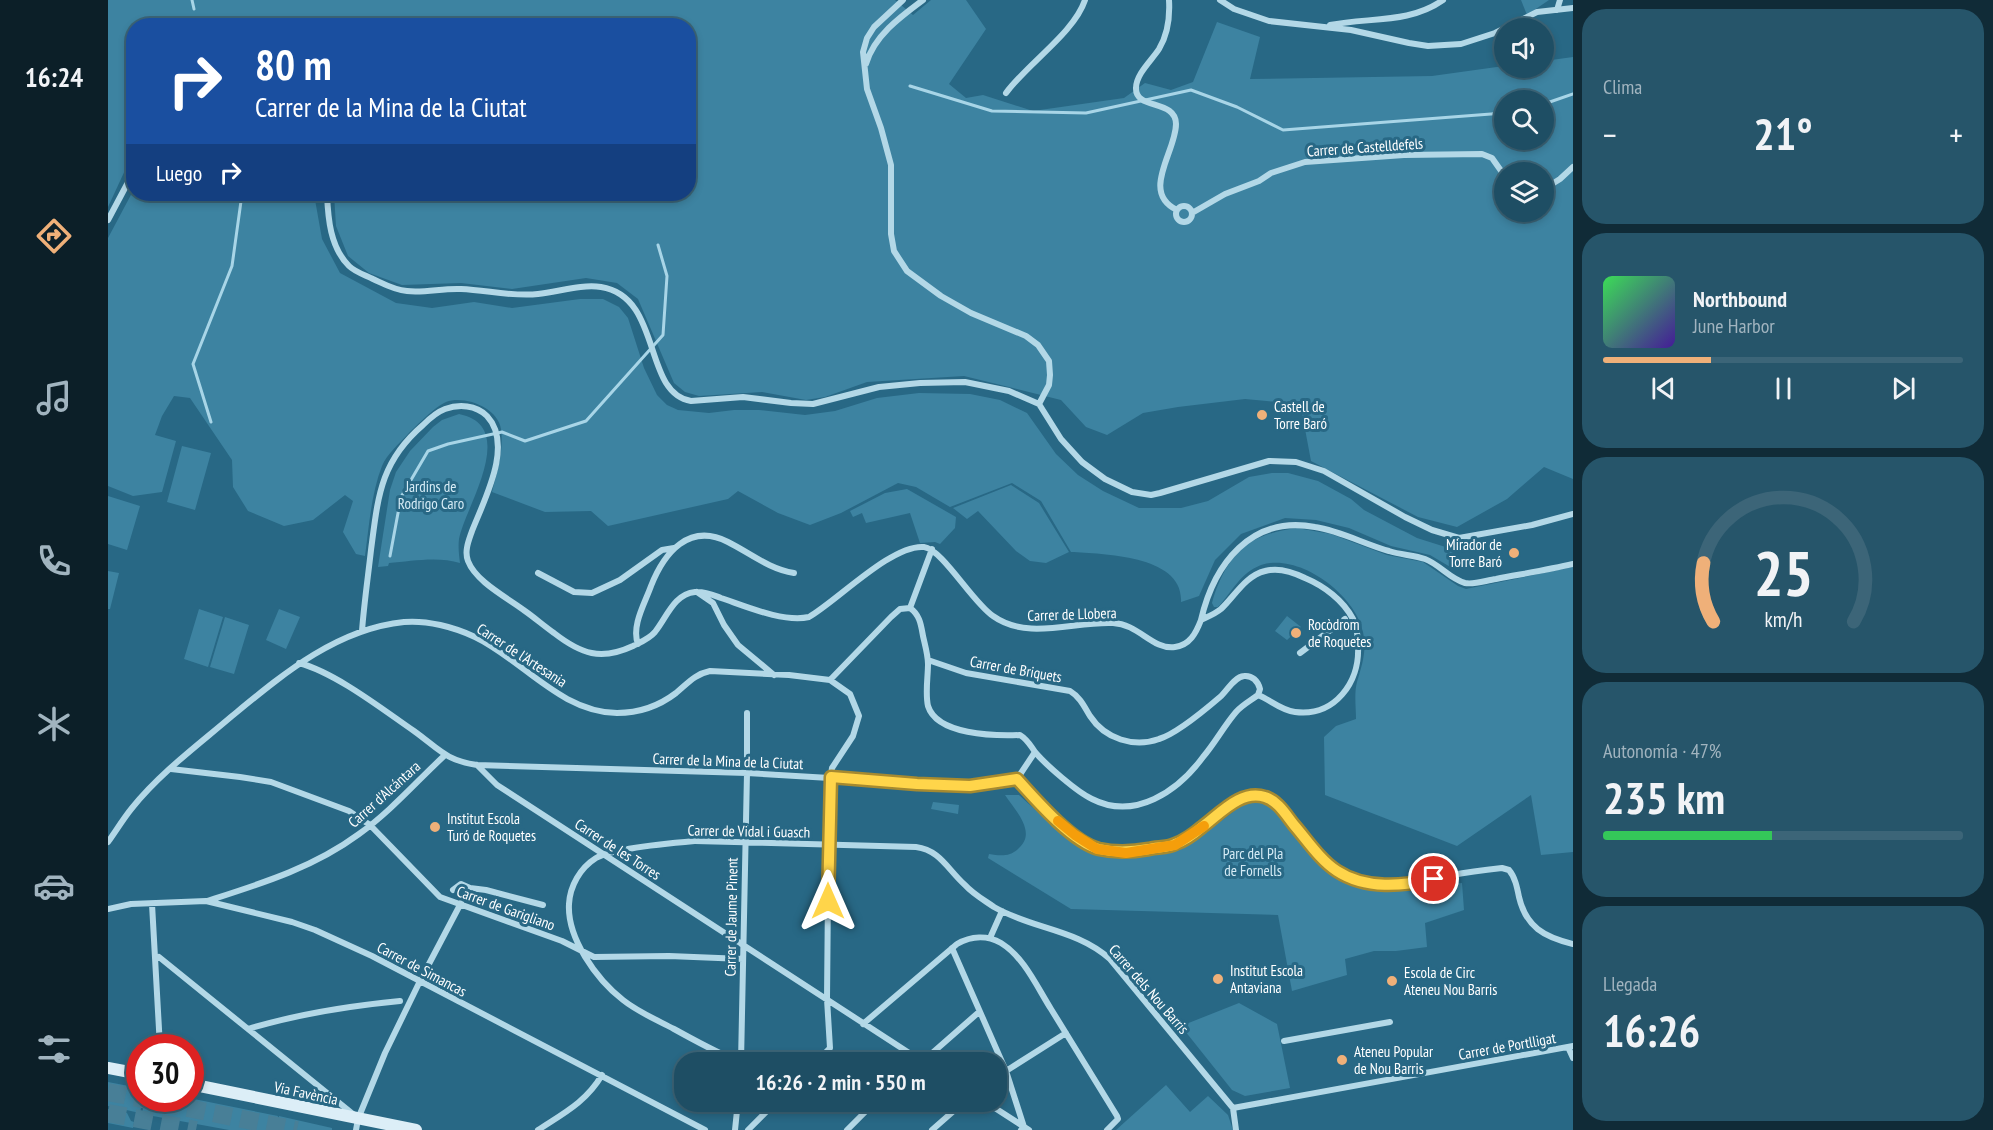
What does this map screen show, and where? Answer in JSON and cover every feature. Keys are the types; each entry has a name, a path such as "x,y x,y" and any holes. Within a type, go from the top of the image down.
{"street":[{"path":"866,65 863,52 870,32 903,0"},
{"path":"923,0 899,18 883,34 869,52 866,65 867,88 891,165 891,234 898,258 907,271 941,296 971,313 1026,336 1038,345 1049,361 1050,375 1047,389 1039,404"},
{"path":"1006,93 1070,26 1085,0"},
{"path":"1169,0 1165,37 1142,73 1136,88 1141,99 1167,109 1176,117 1174,142 1159,184 1160,194 1176,210"},
{"path":"1220,0 1234,9 1269,21 1324,26 1410,44 1443,46 1483,38 1538,12 1573,8"},
{"path":"1324,26 1358,20 1400,18 1425,10 1443,0"},
{"path":"1557,10 1560,0"},
{"name":"Carrer de Castelldefels","path":"1192,213 1225,194 1259,181 1271,173 1305,162 1404,154 1474,153 1492,158 1495,162"},
{"path":"1554,184 1573,167"},
{"path":"108,220 126,186"},
{"path":"327,201 328,222 343,258 357,272 396,289 416,292 460,289 517,295 593,287 616,292 634,307 665,383 674,395 690,402 743,397 791,404 813,404 879,387 965,382 1009,391 1039,404 1061,439 1082,462 1105,479 1132,492 1151,495 1175,490 1269,460 1312,466 1405,517 1432,530 1459,538 1532,525 1573,514"},
{"path":"1185,206 1190,208 1192,213 1190,221 1181,222 1176,217 1176,210 1185,206"},
{"path":"362,631 377,501 388,470 395,456 413,434 441,410 455,405 471,407 486,415 498,433 494,472 467,545 468,562 478,577 573,645 597,654 608,655 638,644 654,634 677,600 696,591 779,616 801,619 812,615 885,562 907,549 916,547 932,549 910,608"},
{"path":"1201,620 1206,601 1220,570 1239,546 1263,532 1289,526 1307,525 1323,528 1389,551 1423,558 1467,583 1573,564"},
{"path":"638,644 636,630 661,563 681,542 705,536 717,537 769,566 794,573"},
{"path":"538,573 574,592 592,593 620,580 662,550 674,548"},
{"name":"Carrer de Llobera","path":"932,549 980,605 994,617 1012,626 1028,629 1121,623 1137,629 1156,644 1169,648 1183,646 1189,642 1201,620"},
{"path":"826,1052 830,1048 827,999 831,777 832,768 854,736 859,716 850,694 830,680 891,617 900,609 910,608 919,616 928,660 928,705 933,716 946,726 959,730 1020,735 1029,740 1035,752 1067,781 1092,799 1122,807 1139,805 1157,798 1191,772 1232,717 1242,706 1258,695 1277,706 1296,712 1324,708 1332,704 1349,687 1358,666 1358,639 1354,621 1343,605 1328,591 1300,575 1277,569 1255,574 1218,612 1201,620"},
{"path":"696,591 713,603 724,625 738,645 775,675"},
{"path":"1206,601 1212,610 1218,612"},
{"path":"1300,653 1345,619"},
{"name":"Carrer de l'Artesania","path":"108,842 132,808 171,769 267,687 299,663 362,631 404,622 417,622 460,631 484,642 570,700 591,709 607,712 637,711 657,704 703,673 725,671 830,680"},
{"name":"Carrer de Briquets","path":"928,660 966,673 1070,691 1105,731 1133,743 1157,741 1170,734 1221,696 1243,676 1257,681 1260,688 1258,695"},
{"name":"Carrer de les Torres","path":"299,663 316,668 381,708 433,745 444,756 477,765 497,785 906,1052"},
{"path":"747,713 747,763"},
{"path":"1035,752 1017,779 1045,810 1075,835 1097,849 1126,853 1175,845 1202,828 1222,811 1250,795 1264,797 1276,804 1337,871 1361,882 1385,885 1414,883 1502,868 1509,870 1513,876 1523,912 1536,930 1573,944"},
{"name":"Carrer d'Alcántara","path":"206,901 267,882 302,867 350,840 394,805 444,756"},
{"name":"Carrer de la Mina de la Ciutat","path":"477,765 747,773 970,786 1017,779"},
{"name":"Carrer de Garigliano","path":"171,769 271,782 349,811 370,825 440,897 562,941 582,952"},
{"name":"Carrer de Jaume Pinent","path":"740,1052 747,773"},
{"name":"Carrer de Vidal i Guasch","path":"720,1052 632,1007 613,991 582,952 572,933 570,897 576,878 590,864 604,855 663,844 695,841 916,847 929,849 936,854 974,894 1002,911"},
{"path":"453,890 461,884 469,891 486,890 543,905"},
{"name":"Carrer de Simancas","path":"108,909 131,904 206,901 292,922 315,930 420,981 705,1130"},
{"path":"159,957 248,1029 357,1124 385,1053 461,903"},
{"path":"152,904 159,1034"},
{"path":"990,938 1002,911"},
{"name":"Carrer dels Nou Barris","path":"1002,911 1022,921 1072,935 1103,952 1119,968 1233,1108"},
{"path":"863,1024 952,948 966,939 978,937 998,941 1009,949 1024,968 1117,1116 1118,1119 1107,1130"},
{"path":"952,948 997,1052"},
{"path":"582,952 600,958 669,956 743,959"},
{"path":"248,1029 288,1017 350,1006 400,1001"},
{"path":"933,1052 979,1012"},
{"path":"1284,1041 1390,1022"},
{"path":"1007,1070 1066,1033"},
{"path":"1570,1047 1573,1058"},
{"name":"Carrer de Portlligat","path":"1233,1108 1570,1047"},
{"path":"108,1068 126,1071"},
{"path":"1007,1074 1025,1129"},
{"path":"538,1130 578,1104 602,1075"},
{"name":"Via Favència","path":"204,1087 357,1124 416,1130"},
{"path":"1233,1108 1236,1130"},
{"path":"735,1130 737,1112"},
{"path":"748,1130 766,1112"},
{"path":"847,1130 865,1112"},
{"path":"932,1130 952,1112"},
{"path":"1000,1112 1025,1129"}],"green space":[{"path":"108,0 895,0 913,15 931,0 966,0 986,29 949,84 966,98 983,95 1033,111 1124,98 1145,83 1171,90 1193,82 1217,22 1260,37 1250,79 1432,76 1494,67 1494,78 1554,78 1554,60 1573,57 1573,479 1544,467 1507,499 1457,527 1418,517 1311,461 1302,413 1277,402 1245,399 1143,413 1107,435 1086,427 1061,400 964,376 867,382 825,397 806,400 762,392 699,396 685,392 674,383 638,299 617,283 586,278 512,289 461,283 402,285 369,273 348,256 336,226 334,201 696,201 696,18 126,18 126,168 108,207"},
{"path":"1521,0 1549,0 1527,15"},
{"path":"128,201 315,201 322,239 340,273 396,303 432,308 474,302 512,308 580,299 603,299 619,307 628,318 644,368 657,395 667,405 678,410 709,413 759,410 805,415 835,411 877,398 919,393 970,394 1000,400 1027,413 1056,454 1078,475 1103,491 1139,508 1181,508 1208,501 1249,477 1288,473 1318,481 1351,499 1364,510 1417,538 1455,550 1452,568 1430,555 1391,546 1349,528 1316,520 1285,518 1241,534 1215,560 1199,596 1181,602 1178,586 1170,575 1156,566 1121,556 1071,552 1041,501 1012,483 950,507 916,487 898,483 841,513 810,525 778,513 738,491 728,499 608,526 591,511 545,512 492,492 501,453 502,437 499,422 487,409 462,400 446,402 426,416 390,453 378,477 365,556 356,554 343,532 353,501 345,495 313,520 284,526 248,511 233,487 232,460 190,398 174,396 162,416 155,435 176,441 162,492 133,496 108,486 108,238"},
{"name":"Jardins de Rodrigo Caro","path":"459,414 477,422 486,434 487,450 478,489 459,539 460,563 425,560 389,563 388,566 378,567 390,490 396,472 410,451 433,427 442,420"},
{"path":"182,446 211,453 195,510 167,502"},
{"path":"1011,485 1039,503 1069,552 1046,563 1030,561 1016,551 978,511 967,519 953,508"},
{"path":"907,489 956,517 955,528 940,544 920,543 910,513 866,523 862,513 853,517 850,511 885,493"},
{"path":"108,496 140,506 127,550 108,544"},
{"path":"1297,528 1331,534 1387,555 1423,562 1466,589 1573,567 1573,852 1541,855 1531,795 1457,846 1325,795 1324,737 1336,726 1356,719 1356,686 1364,645 1363,632 1358,618 1338,591 1324,580 1292,565 1276,563 1254,568 1242,578 1218,607 1214,607 1212,603 1223,573 1235,555 1251,542 1265,535"},
{"path":"108,571 119,573 110,609 108,609"},
{"path":"199,609 223,617 208,667 184,659"},
{"path":"279,609 300,617 286,649 266,640"},
{"path":"1287,616 1301,627 1287,640 1275,631"},
{"path":"225,617 249,625 234,674 210,667"},
{"name":"Parc del Pla de Fornells","path":"1005,795 1019,795 1050,823 1099,855 1127,858 1170,850 1192,843 1246,802 1263,802 1281,814 1320,862 1334,875 1361,888 1394,889 1462,883 1464,910 1425,923 1427,947 1374,951 1345,959 1347,975 1292,991 1278,915 1071,909 988,858 989,854 1012,853 1024,842 1026,835 1023,821"},
{"path":"933,802 959,805 958,814 931,809"},
{"path":"1239,1003 1277,1024 1290,1088 1245,1096 1232,1090 1181,1026"},
{"path":"108,1082 126,1085 126,1110 108,1106"},
{"path":"1166,1085 1190,1112 1208,1096 1228,1115 1233,1130 1116,1130"},
{"path":"204,1101 278,1116 275,1130 229,1130 142,1114 142,1112 204,1112"},
{"path":"108,1109 127,1113 134,1122 133,1128 108,1123"},
{"path":"279,1116 332,1128 332,1130 276,1130"}],"waterway":[{"path":"192,0 194,9"},
{"path":"910,86 992,111 1086,113 1191,90 1237,107 1283,130 1494,114"},
{"path":"1554,101 1573,94"},
{"path":"211,422 193,364 232,266 241,201"},
{"path":"390,556 401,497 428,451 448,444 502,432 525,441 586,421 663,335 667,276 658,245"}],"tunnel":[{"path":"108,1092 297,1130"},
{"path":"108,1113 196,1130"}],"slow traffic":[{"path":"1058,821 1097,849 1126,853 1175,845 1204,826"}],"place":[{"name":"Castell de Torre Baró","path":"1262,415"},
{"name":"Mirador de Torre Baró","path":"1514,553"},
{"name":"Rocòdrom de Roquetes","path":"1296,633"},
{"name":"Institut Escola Turó de Roquetes","path":"435,827"},
{"name":"Institut Escola Antaviana","path":"1218,979"},
{"name":"Escola de Circ Ateneu Nou Barris","path":"1392,981"},
{"name":"Ateneu Popular de Nou Barris","path":"1342,1060"}],"route":[{"path":"828,901 831,777 970,786 1017,779 1045,810 1075,835 1097,849 1126,853 1175,845 1241,799 1250,795 1264,797 1276,804 1337,871 1361,882 1385,885 1434,879"}]}
